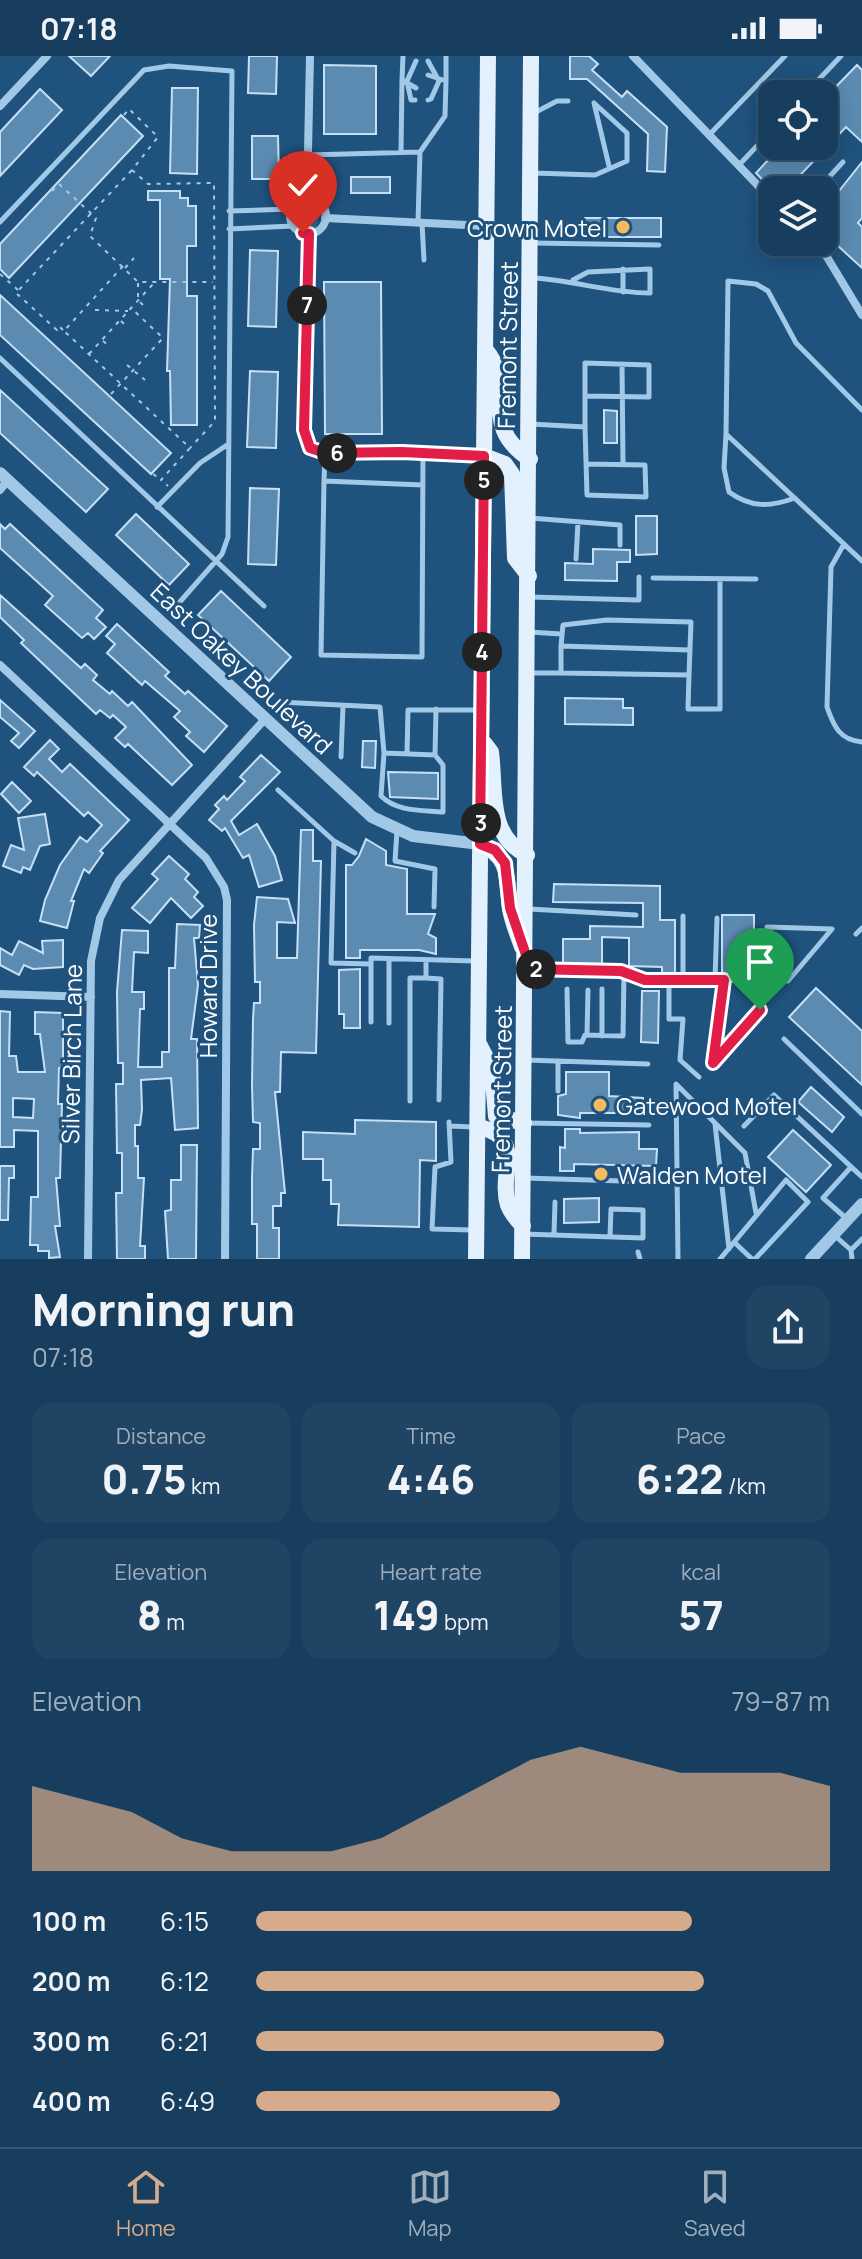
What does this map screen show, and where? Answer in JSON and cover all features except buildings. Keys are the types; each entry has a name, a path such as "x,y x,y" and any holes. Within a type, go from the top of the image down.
{"main road":[{"name":"Fremont Street","path":"476,1259 488,56"},
{"name":"Fremont Street","path":"522,1259 533,173 531,56"},
{"path":"485,349 500,372 500,426 511,444 530,459"},
{"path":"484,456 505,464 512,474 515,558 529,576"},
{"path":"481,740 491,752 497,820 502,835 511,848 527,855"},
{"path":"480,844 495,850 505,863 510,908 527,963"},
{"path":"479,1044 492,1069 496,1116 524,1123"},
{"path":"479,1127 495,1131 502,1138 507,1161 507,1204 522,1230"}],"street":[{"path":"0,106 47,56"},
{"path":"307,199 310,56"},
{"path":"633,56 758,185"},
{"path":"307,199 319,203 325,218 320,229 309,234 293,226 291,209 298,201 307,199"},
{"path":"325,218 487,226"},
{"path":"826,256 862,315"},
{"name":"East Oakey Boulevard","path":"3,481 348,798 397,831 480,844"},
{"name":"Howard Drive","path":"0,665 206,858 224,887 227,900 225,1259"},
{"name":"Silver Birch Lane","path":"88,1259 91,961 100,918 119,880 265,719"},
{"path":"0,994 91,997"},
{"path":"811,1259 862,1204"}],"lane":[{"path":"401,152 403,56"},
{"path":"424,260 420,223 420,152 445,116 443,81 446,56"},
{"path":"710,134 785,56"},
{"path":"818,80 841,56"},
{"path":"404,80 416,61"},
{"path":"428,61 443,81"},
{"path":"0,222 144,70 169,66 232,71 228,537 217,561 178,604"},
{"path":"404,80 415,75"},
{"path":"428,75 443,81"},
{"path":"404,80 416,88"},
{"path":"404,80 411,100 415,100"},
{"path":"428,87 443,81"},
{"path":"428,100 443,81"},
{"path":"533,113 557,101 568,101"},
{"path":"533,173 595,175 609,166 627,161 627,133 594,103 587,101"},
{"path":"594,103 609,166"},
{"path":"739,165 758,145"},
{"path":"308,155 420,152"},
{"path":"830,176 843,162"},
{"path":"229,211 291,209"},
{"path":"229,229 293,226"},
{"path":"309,234 304,430 310,448 325,453 484,456"},
{"path":"532,243 659,245"},
{"path":"623,269 623,292"},
{"path":"532,278 573,280 586,287 650,293 650,269 588,272 573,280"},
{"path":"795,498 773,506 743,502 729,492 724,468 728,281 756,284 768,291 796,343 862,410"},
{"path":"0,358 264,606"},
{"path":"585,396 649,397 649,365 585,363 585,396 585,427 587,495 646,497 645,465 587,464"},
{"path":"622,364 623,464"},
{"path":"530,424 585,427"},
{"path":"726,434 862,561"},
{"path":"157,507 200,463 228,444"},
{"path":"325,453 321,655 422,657 423,453"},
{"path":"324,481 423,485"},
{"path":"529,518 620,525 620,545"},
{"path":"576,559 578,522"},
{"path":"844,544 831,567 827,707 834,729 850,741 862,742"},
{"path":"529,597 639,600 639,577"},
{"path":"653,578 756,579"},
{"path":"561,673 563,625 607,620 691,622 688,709 720,709 720,579"},
{"path":"528,632 561,634"},
{"path":"561,646 690,650"},
{"path":"528,673 689,675"},
{"path":"279,702 380,707 384,753 381,796 388,803 404,808 443,812 443,765 435,755 436,709"},
{"path":"341,757 343,706"},
{"path":"407,754 408,710 482,710"},
{"path":"384,753 435,755"},
{"path":"278,790 334,841 355,853"},
{"path":"397,831 395,861 435,869 434,907"},
{"path":"334,841 331,963 371,964"},
{"path":"527,908 636,915"},
{"path":"683,916 683,980"},
{"path":"715,980 717,918"},
{"path":"527,963 624,972 645,980 724,980 765,981 788,981 832,929 767,927 765,981"},
{"path":"856,934 862,928"},
{"path":"371,1022 371,958 479,961"},
{"path":"389,959 389,1023"},
{"path":"426,960 426,978"},
{"path":"587,1035 623,1036 624,972"},
{"path":"410,1101 410,978 441,979 439,1100"},
{"path":"669,980 669,1019 683,1019 680,1060 699,1077"},
{"path":"724,980 713,1063 760,1010"},
{"path":"567,989 568,1042 582,1042 587,1035 588,990"},
{"path":"602,989 602,1036"},
{"path":"784,1039 862,1114"},
{"path":"525,1060 648,1064"},
{"path":"558,1061 558,1091"},
{"path":"678,1259 676,1084 745,1153 756,1213"},
{"path":"744,1126 774,1095 862,1177"},
{"path":"524,1123 649,1125"},
{"path":"715,1123 729,1250"},
{"path":"477,1230 432,1229 435,1167 451,1162 449,1124 479,1127"},
{"path":"847,1220 823,1198 851,1167"},
{"path":"523,1178 655,1182"},
{"path":"720,1259 786,1180 808,1202 753,1259 735,1243"},
{"path":"554,1234 555,1202"},
{"path":"522,1230 554,1234 610,1237 643,1238 643,1210 611,1209 610,1237"},
{"path":"834,1235 851,1250 852,1259"},
{"path":"851,1250 862,1239"}],"path":[{"path":"124,115 129,109 158,137 132,170 16,293 57,330 59,326 190,448"},
{"path":"132,170 148,184 214,183 215,421 161,480"},
{"path":"52,191 59,184 96,218 90,236 138,282 138,300 147,309"},
{"path":"64,331 134,258"},
{"path":"0,274 19,291"},
{"path":"138,282 214,282"},
{"path":"89,354 155,282"},
{"path":"95,310 130,310 163,338 111,394"},
{"path":"120,321 126,326"},
{"path":"102,340 108,345"},
{"path":"105,369 110,363"},
{"path":"127,365 145,380"},
{"path":"153,474 173,490"}],"shaded area":[{"path":"303,204 314,208 318,219 314,230 303,234 292,230 288,219 292,208"}],"place":[{"name":"Crown Motel","path":"623,227"},
{"name":"Gatewood Motel","path":"600,1105"},
{"name":"Walden Motel","path":"601,1174"}],"route":[{"path":"303,233 309,234 304,430 310,448 325,453 402,452 484,456 480,844 495,850 505,863 513,924 527,958 527,969 621,971 645,980 724,980 713,1063 760,1010"}]}
